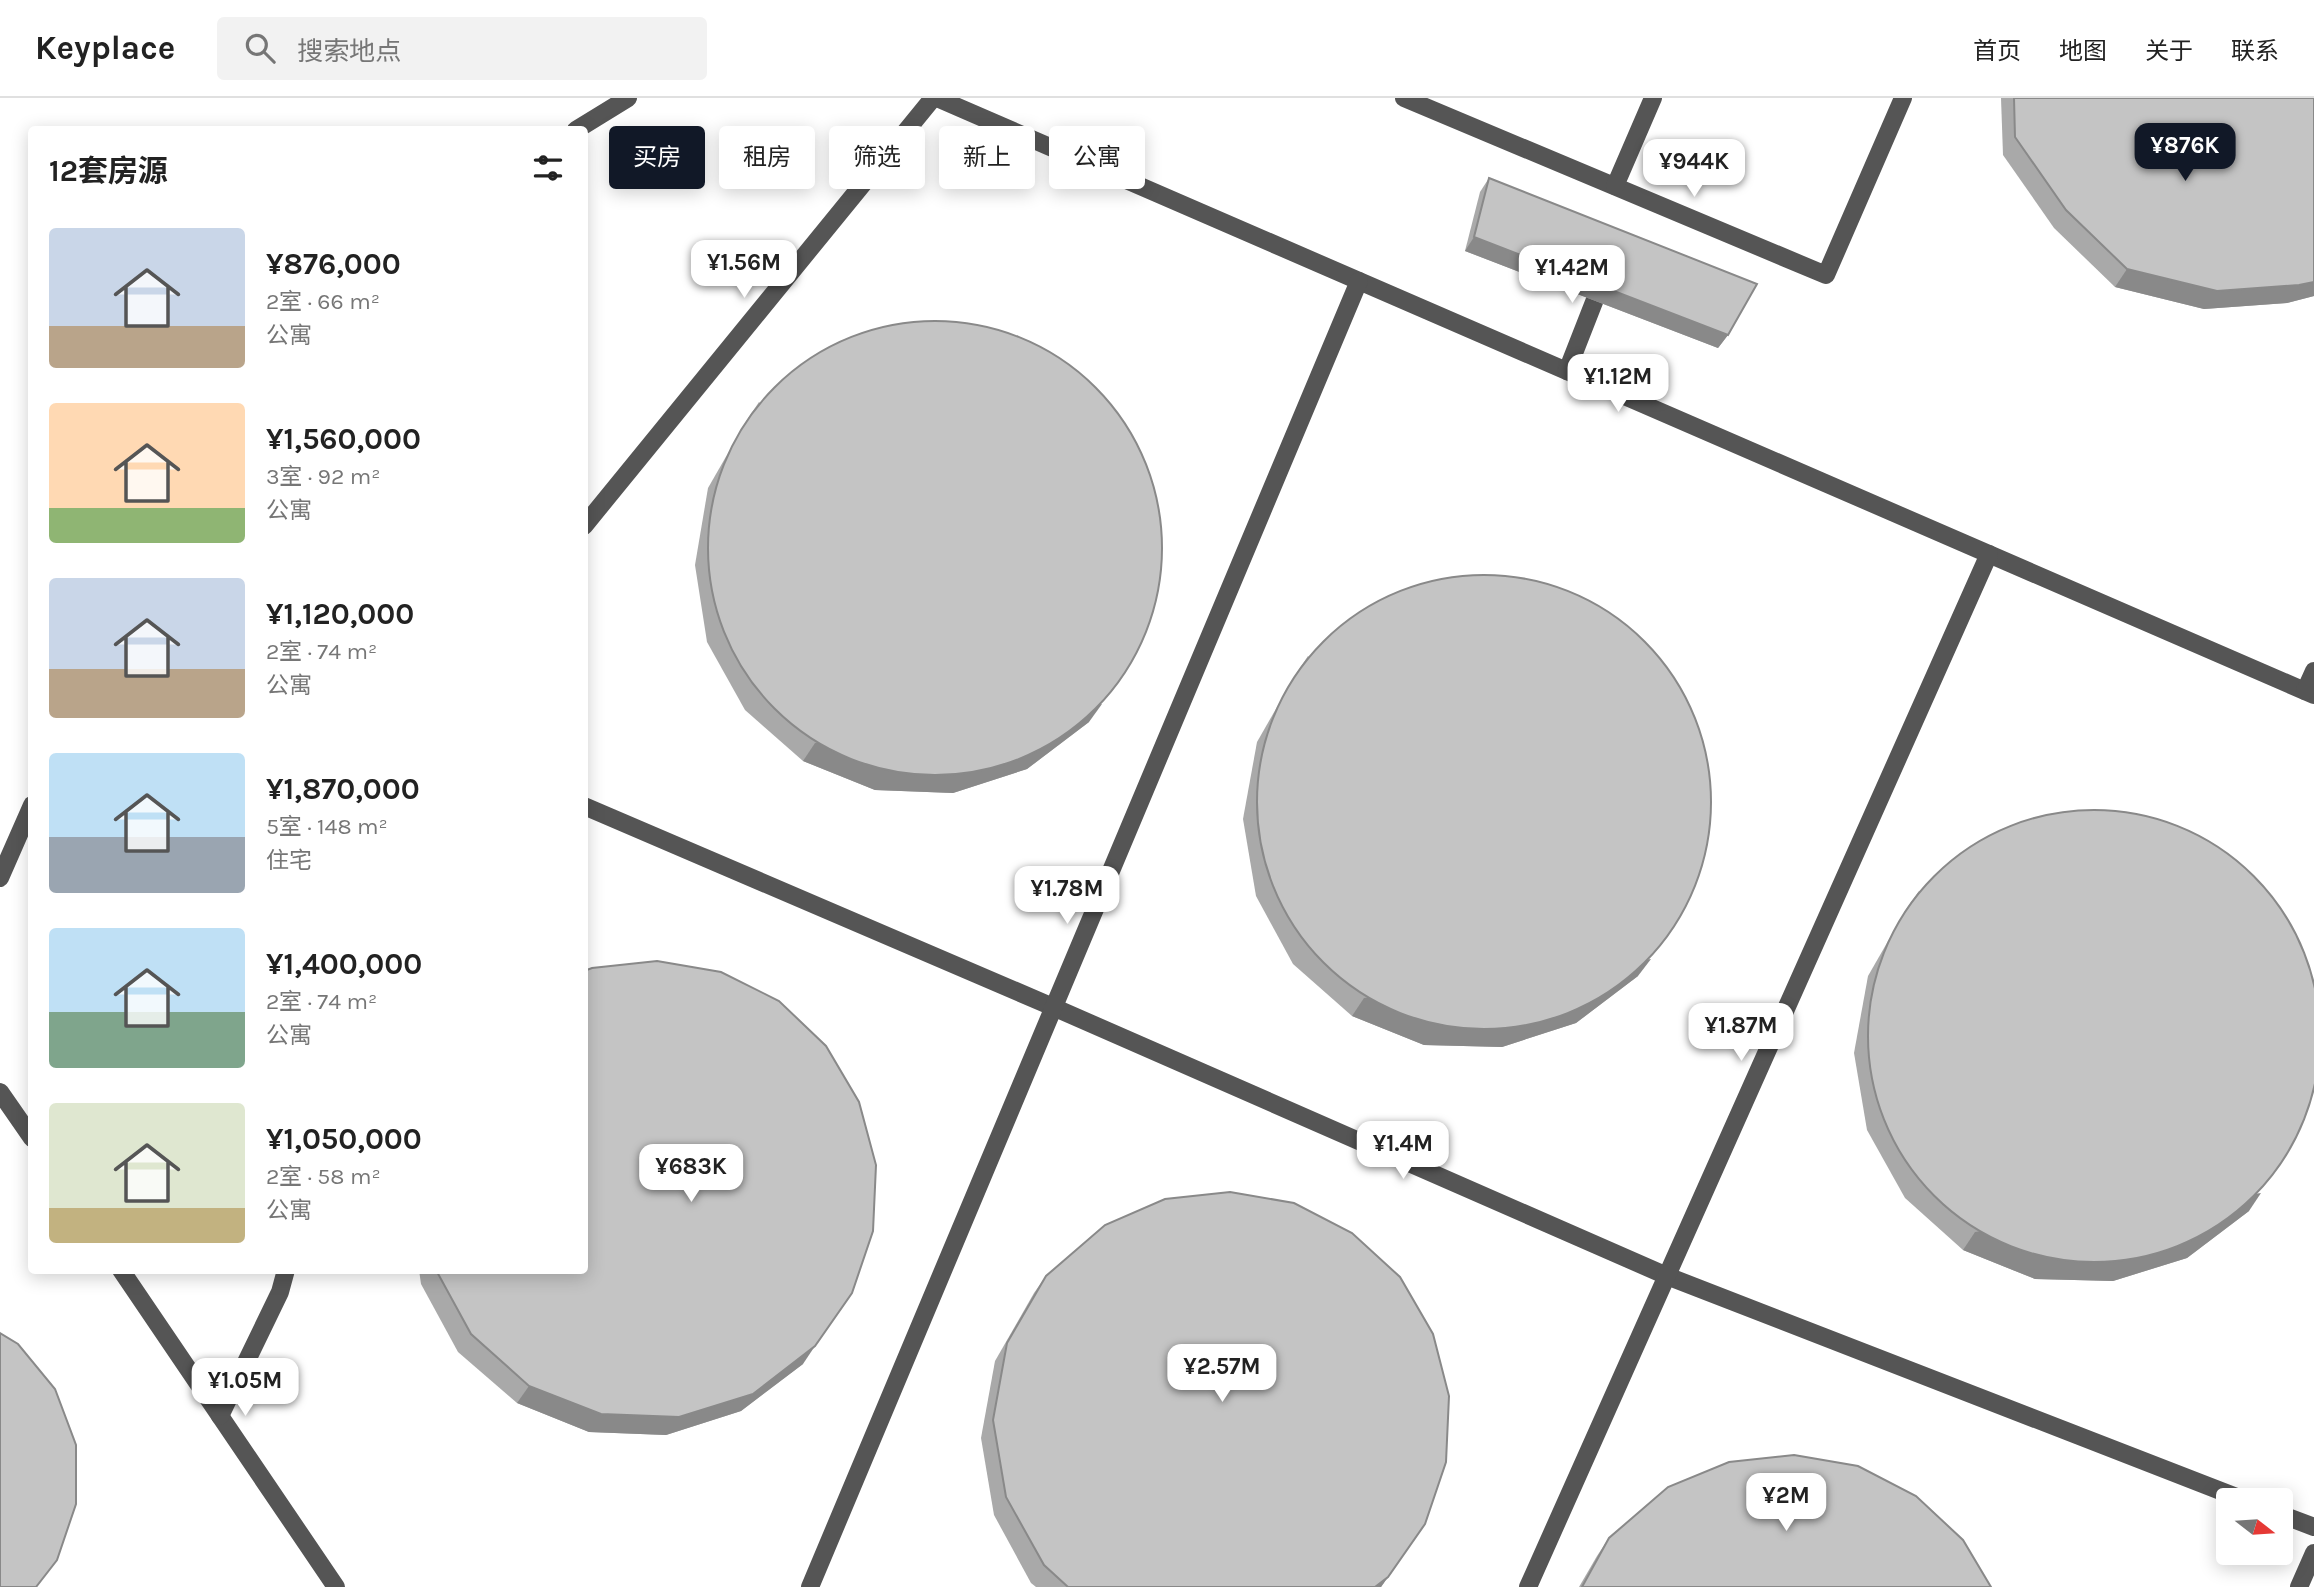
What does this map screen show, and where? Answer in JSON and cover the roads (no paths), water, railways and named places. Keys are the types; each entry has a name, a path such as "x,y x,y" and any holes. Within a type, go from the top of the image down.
{"street":[{"path":"582,126 628,98"},
{"path":"588,521 935,98 2309,693 2314,671"},
{"path":"1404,98 1826,275 1903,98"},
{"path":"1615,186 1653,98"},
{"path":"1567,371 1605,273"},
{"path":"810,1587 1359,281"},
{"path":"1528,1587 1989,554"},
{"path":"588,808 1053,1007 1667,1276 2216,1489"},
{"path":"0,878 28,813"},
{"path":"0,1092 28,1132"},
{"path":"124,1274 336,1587"},
{"path":"220,1416 281,1292 285,1274"},
{"path":"2293,1519 2314,1527"},
{"path":"2299,1587 2314,1553"}]}
